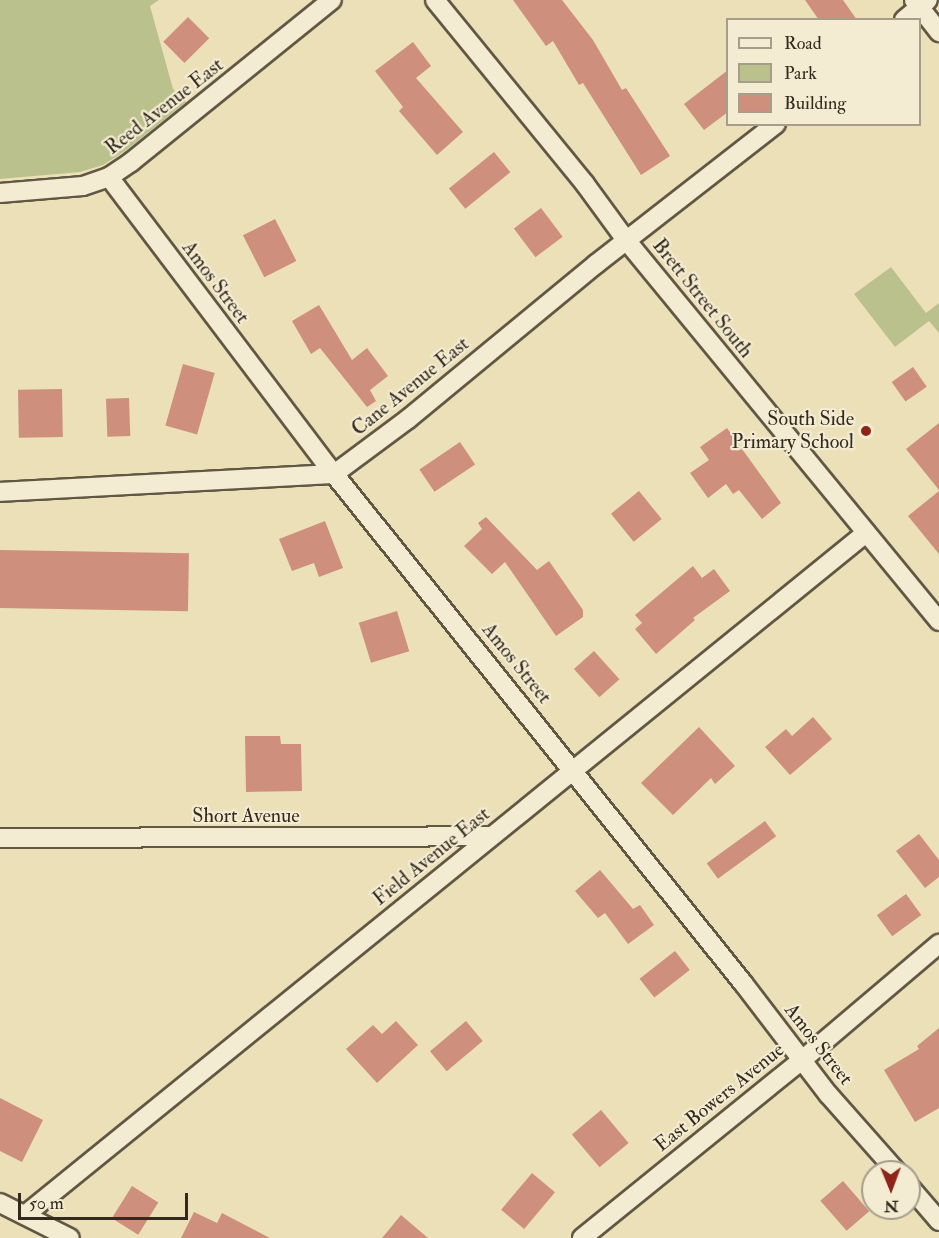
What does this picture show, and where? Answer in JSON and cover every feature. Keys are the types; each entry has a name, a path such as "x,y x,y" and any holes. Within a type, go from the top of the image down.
{"street":[{"name":"Reed Avenue East","path":"0,192 83,186 109,177 131,162 332,0"},
{"name":"Brett Street South","path":"435,0 578,175 627,240 939,621"},
{"path":"906,18 920,2 939,32"},
{"name":"Cane Avenue East","path":"334,474 408,418 627,240 773,126"},
{"name":"Amos Street","path":"109,177 334,474 573,771 828,1094 886,1160"},
{"path":"0,492 334,474"},
{"name":"Field Avenue East","path":"24,1215 866,533"},
{"name":"Short Avenue","path":"0,838 491,836"},
{"name":"East Bowers Avenue","path":"582,1238 802,1060 939,944"},
{"path":"921,1200 939,1221"},
{"path":"0,1203 70,1238"}],"green space":[{"path":"0,0 159,0 150,6 173,89 186,102 125,151 103,165 80,172 0,179"},
{"path":"891,267 926,313 939,303 939,333 929,321 895,347 854,294"}],"building":[{"path":"513,0 562,0 593,40 622,90 626,88 670,156 641,175 583,83 579,85 553,41 546,46"},
{"path":"805,0 843,0 856,18 818,18"},
{"path":"188,17 209,38 184,63 163,42"},
{"path":"413,42 431,66 416,78 463,132 437,155 399,111 403,107 375,71"},
{"path":"726,72 726,114 704,130 684,104"},
{"path":"494,152 510,172 465,209 449,189"},
{"path":"541,208 563,237 536,257 514,228"},
{"path":"275,219 296,261 264,277 243,235"},
{"path":"319,305 352,360 367,348 388,376 370,390 376,401 367,407 320,348 311,354 292,321"},
{"path":"183,364 215,373 197,435 165,426"},
{"path":"913,367 927,387 905,402 892,382"},
{"path":"62,389 63,437 19,438 18,390"},
{"path":"129,398 130,436 107,437 106,399"},
{"path":"939,423 939,490 906,449"},
{"path":"727,428 781,503 762,519 739,490 733,494 726,484 708,498 690,473 709,460 700,447"},
{"path":"460,442 475,464 434,492 419,469"},
{"path":"639,491 662,519 634,542 611,514"},
{"path":"939,491 939,554 908,516"},
{"path":"486,517 537,570 549,561 583,610 583,617 556,636 505,562 492,574 464,546 482,529 478,523"},
{"path":"325,521 343,568 319,577 314,563 292,571 279,539"},
{"path":"0,550 189,553 188,611 0,608"},
{"path":"693,566 702,578 714,569 730,591 693,618 695,620 656,654 635,629 642,623 635,615"},
{"path":"397,611 409,651 371,663 359,623"},
{"path":"594,651 619,679 599,697 574,669"},
{"path":"813,717 832,739 790,775 765,747 786,729 792,736"},
{"path":"699,727 735,766 715,784 711,778 673,815 641,783"},
{"path":"245,736 280,736 281,744 301,744 302,791 246,792"},
{"path":"765,821 776,836 718,879 707,863"},
{"path":"919,834 939,860 939,877 925,888 896,851"},
{"path":"600,870 633,909 640,905 654,925 628,944 605,913 598,918 575,891"},
{"path":"906,894 921,915 892,936 877,915"},
{"path":"675,951 690,970 654,998 640,979"},
{"path":"396,1021 418,1045 377,1083 346,1049 373,1025 382,1034"},
{"path":"466,1021 483,1041 447,1071 430,1051"},
{"path":"939,1028 939,1108 915,1122 884,1070 919,1049 917,1046"},
{"path":"0,1098 43,1120 22,1162 0,1151"},
{"path":"601,1110 629,1143 600,1167 572,1134"},
{"path":"532,1173 555,1192 524,1229 501,1210"},
{"path":"843,1181 861,1202 861,1218 847,1231 820,1201"},
{"path":"132,1186 158,1202 138,1235 112,1218"},
{"path":"194,1212 217,1223 222,1213 270,1238 181,1238"},
{"path":"401,1215 428,1238 382,1238"}],"place":[{"name":"South Side Primary School","path":"866,431"}]}
